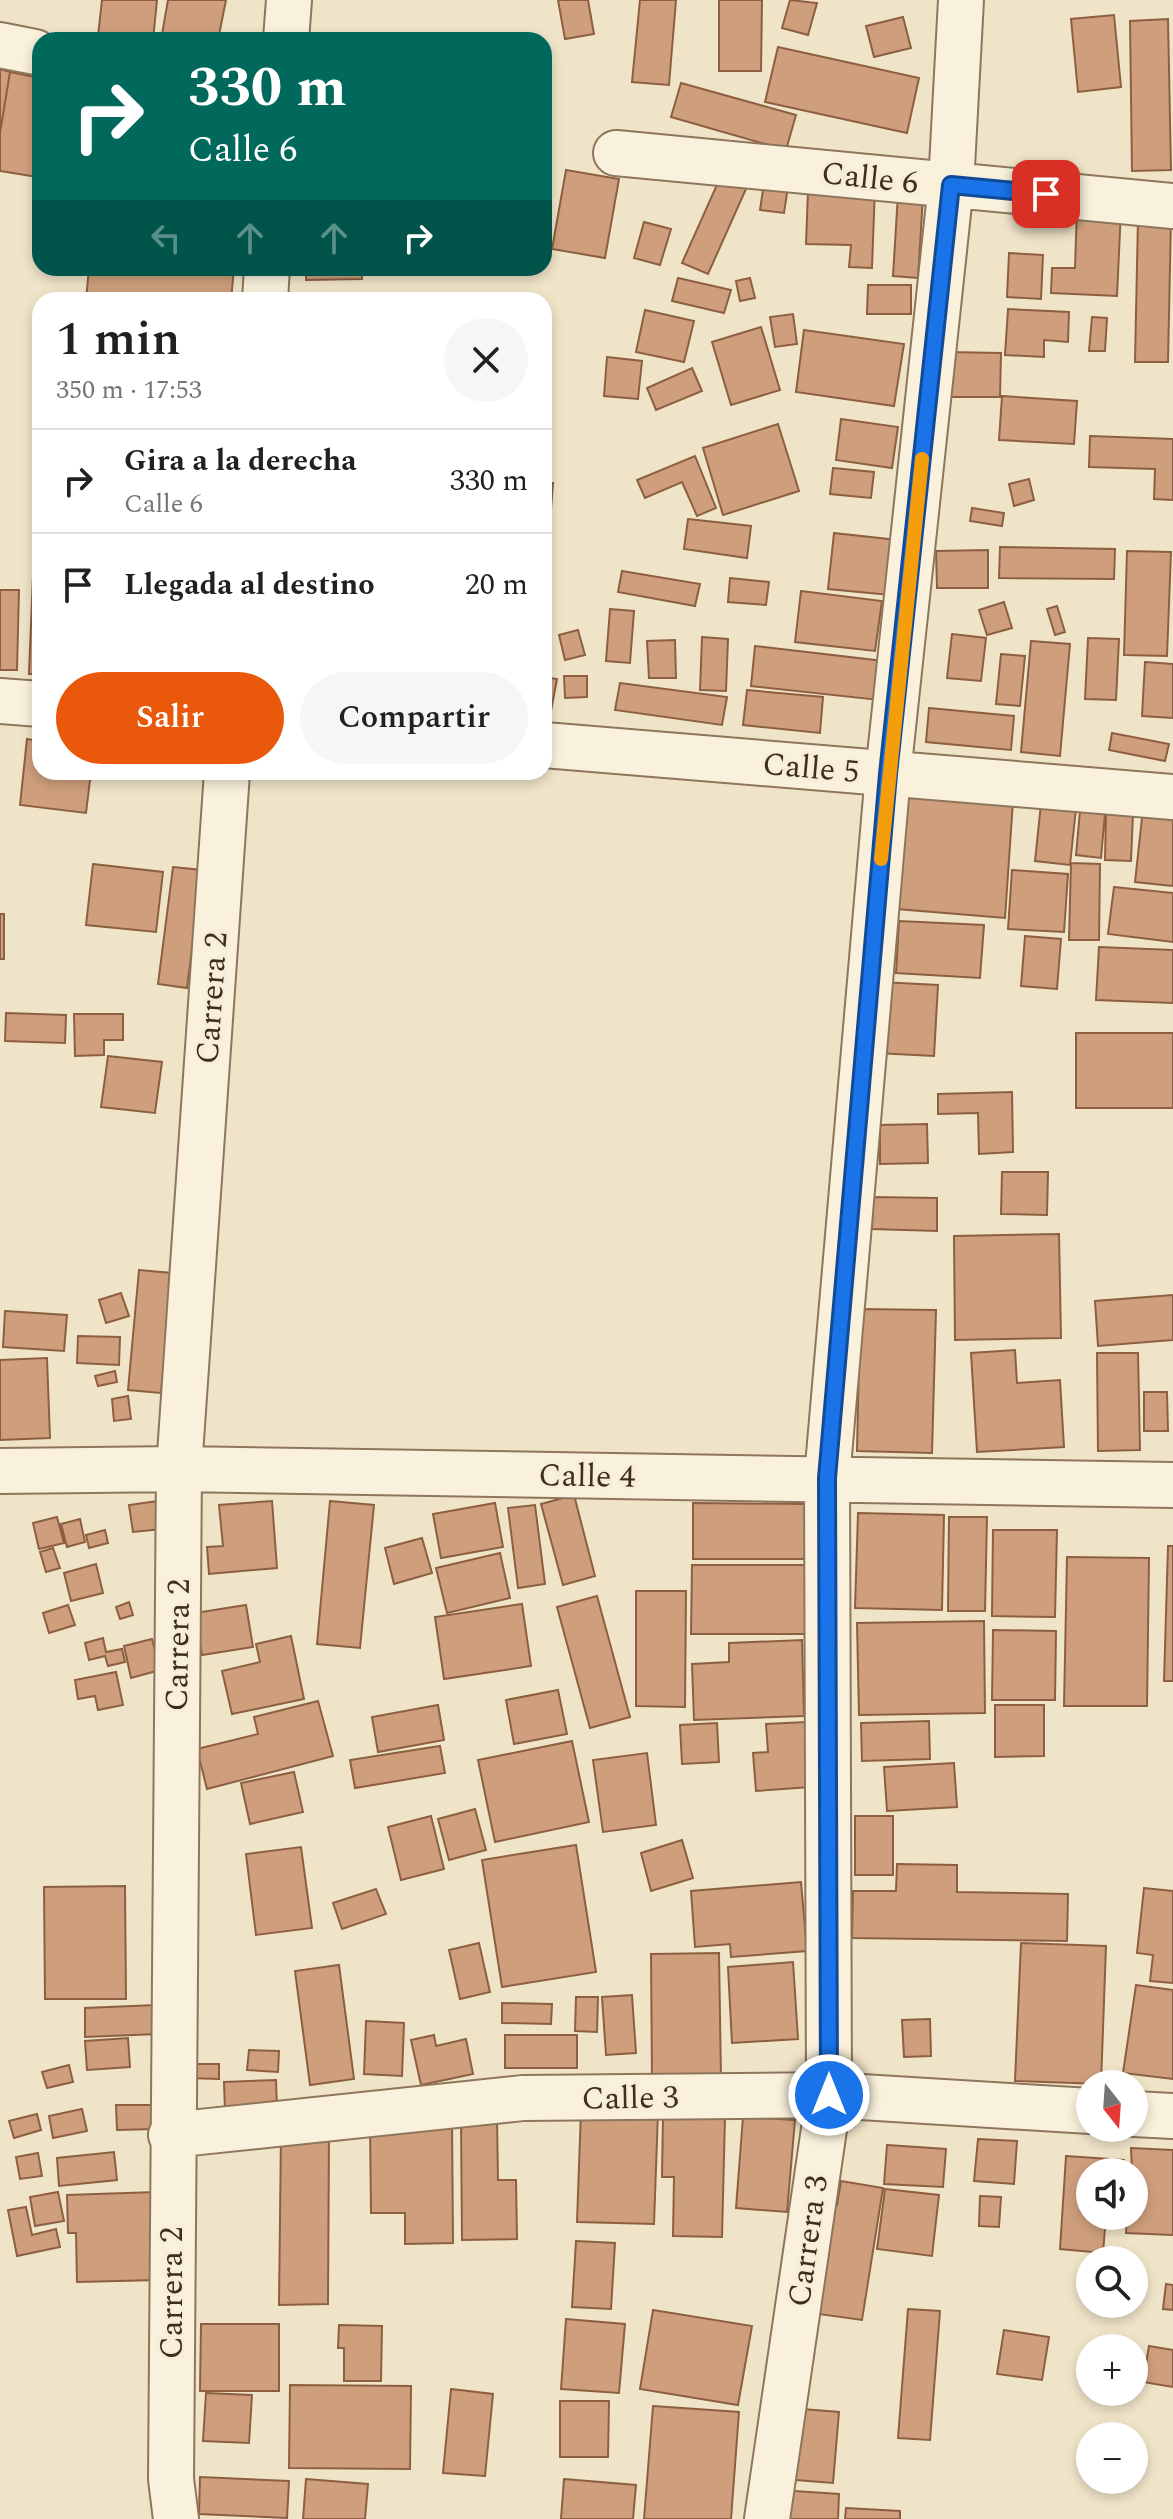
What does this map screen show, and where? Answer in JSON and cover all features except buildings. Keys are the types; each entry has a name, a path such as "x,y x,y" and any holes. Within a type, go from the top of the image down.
{"street":[{"path":"287,32 289,0"},
{"name":"Carrera 3","path":"767,2519 829,2095 827,1478 888,774 951,185 961,0"},
{"name":"Calle 6","path":"616,153 1173,206"},
{"path":"0,701 32,703"},
{"name":"Calle 5","path":"552,746 1173,797"},
{"name":"Carrera 2","path":"176,2519 171,2479 171,2135 179,1469 226,780"},
{"name":"Calle 4","path":"0,1471 179,1469 1173,1485"},
{"name":"Calle 3","path":"171,2135 523,2098 829,2095 1076,2110"},
{"path":"1148,2115 1173,2116"}],"slow traffic":[{"path":"881,859 922,459"}],"route":[{"path":"829,2095 827,1478 888,774 951,185 1046,194"}]}
